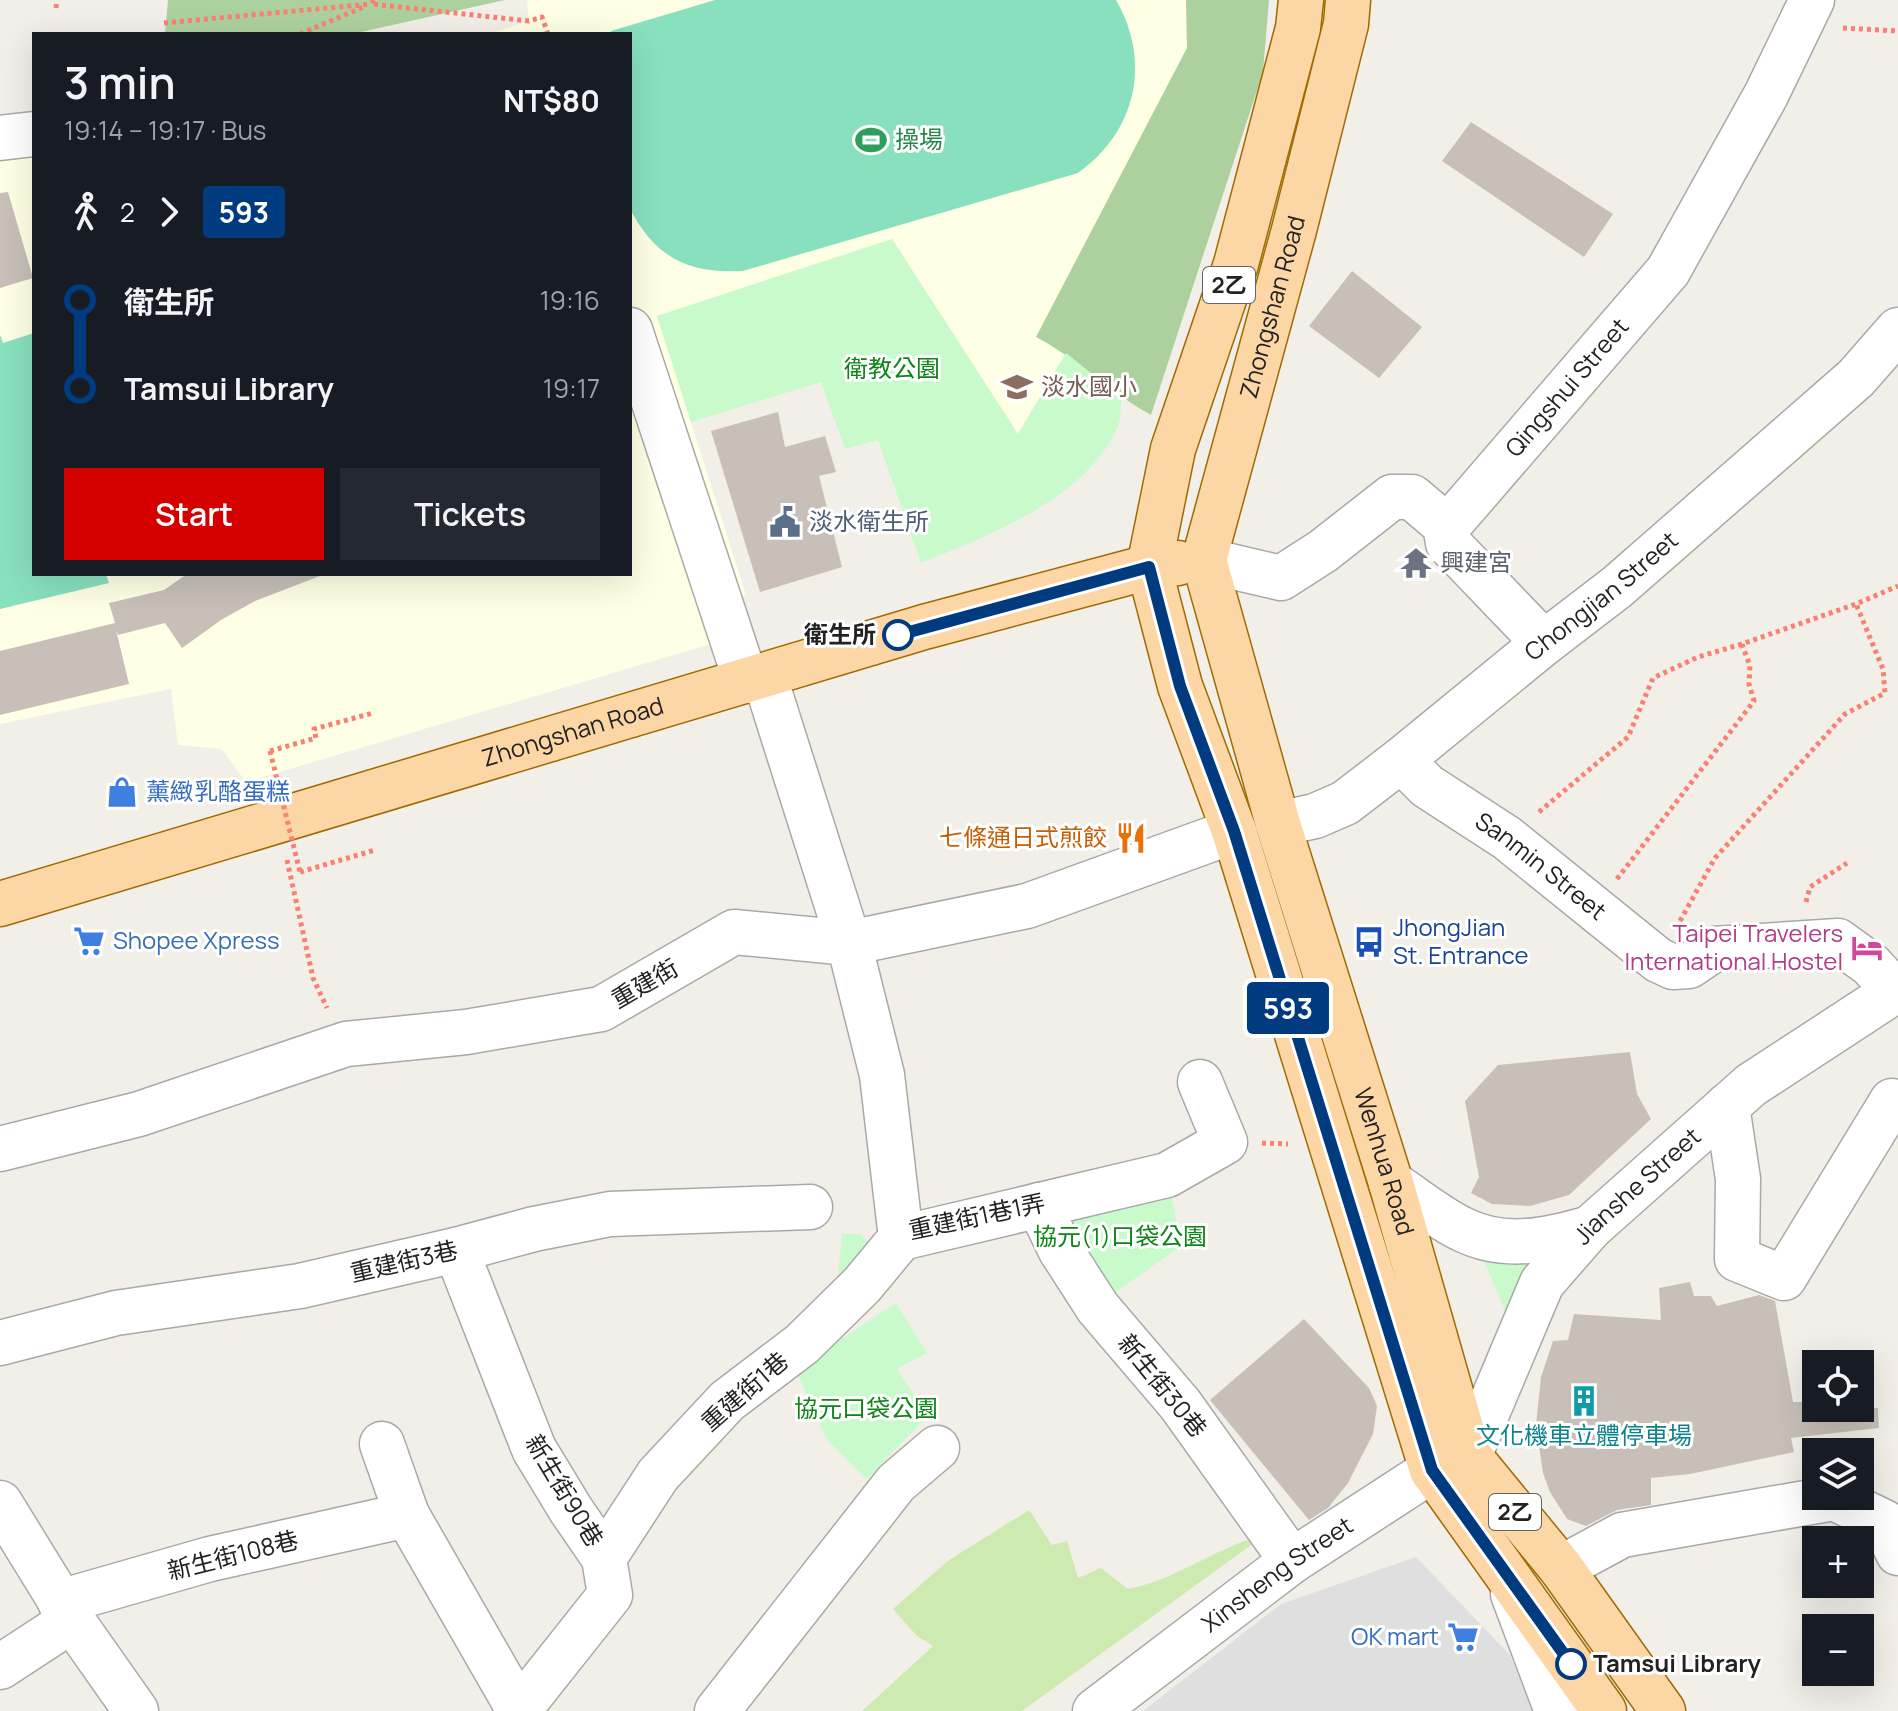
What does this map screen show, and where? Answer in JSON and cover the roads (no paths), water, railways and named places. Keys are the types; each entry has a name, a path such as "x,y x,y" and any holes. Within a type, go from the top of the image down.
{"main road":[{"name":"Zhongshan Road","path":"1149,567 1173,449 1236,264 1298,28 1301,0"},
{"name":"Zhongshan Road","path":"0,904 924,627 1149,567 1204,560 1298,215 1346,24 1348,0"},
{"name":"Wenhua Road","path":"1204,560 1278,824 1391,1183 1451,1463 1561,1568 1663,1711"},
{"name":"Wenhua Road","path":"1149,567 1180,686 1234,831 1451,1463 1502,1566 1604,1711"}],"street":[{"name":"Qingshui Street","path":"1445,525 1455,518 1668,271 1766,95 1806,13"},
{"path":"0,138 32,134"},
{"name":"Chongjian Street","path":"1278,824 1315,816 1345,803 1401,760 1617,587 1856,378 1898,330"},
{"name":"重建街1巷1弄","path":"632,336 849,943 882,1075 901,1238 1167,1175 1225,1142 1200,1082"},
{"path":"1204,560 1281,578 1323,551 1392,497 1412,497 1445,525 1448,543 1544,643"},
{"name":"Sanmin Street","path":"1401,760 1427,786 1507,838 1658,960 1673,967 1689,966 1714,949 1838,941 1871,965 1896,990"},
{"name":"重建街","path":"0,1149 139,1114 346,1044 466,1032 601,1009 734,932 849,943 1027,906 1234,831"},
{"name":"Jianshe Street","path":"1451,1463 1542,1283 1590,1228 1751,1085 1896,990"},
{"path":"1727,1106 1738,1179 1737,1259 1784,1278 1892,1101"},
{"path":"1391,1183 1465,1231 1498,1239 1527,1243 1590,1228"},
{"name":"新生街30巷","path":"1039,1205 1060,1249 1098,1308 1180,1404 1292,1561"},
{"name":"重建街3巷","path":"0,1343 116,1313 300,1286 534,1229 610,1214 810,1207"},
{"name":"重建街1巷","path":"604,1558 668,1464 727,1401 802,1344 862,1285 901,1238"},
{"name":"新生街90巷","path":"456,1250 534,1449 604,1558 610,1595 518,1710"},
{"path":"382,1444 407,1515 518,1710"},
{"path":"717,1711 896,1483 937,1448"},
{"name":"Xinsheng Street","path":"1095,1711 1292,1561 1451,1463"},
{"path":"1561,1568 1622,1535 1834,1498 1884,1522 1898,1553"},
{"path":"0,1503 66,1611 136,1711"},
{"name":"新生街108巷","path":"0,1667 66,1611 210,1559 407,1515"},
{"path":"1502,1566 1557,1711"}],"place":[{"name":"操場","path":"871,140"},
{"name":"淡水國小","path":"1017,387"},
{"name":"淡水衛生所","path":"785,522"},
{"name":"興建宮","path":"1416,563"},
{"name":"衛生所","path":"898,635"},
{"name":"薰緻乳酪蛋糕","path":"122,792"},
{"name":"七條通日式煎餃","path":"1131,838"},
{"name":"Shopee Xpress","path":"89,941"},
{"name":"JhongJian St. Entrance","path":"1369,942"},
{"name":"Taipei Travelers International Hostel","path":"1867,948"},
{"name":"文化機車立體停車場","path":"1584,1401"},
{"name":"OK mart","path":"1463,1637"},
{"name":"Tamsui Library","path":"1571,1664"}],"park label":[{"name":"衛教公園","path":"892,369"},
{"name":"協元(1)口袋公園","path":"1120,1237"},
{"name":"協元口袋公園","path":"866,1409"}]}
